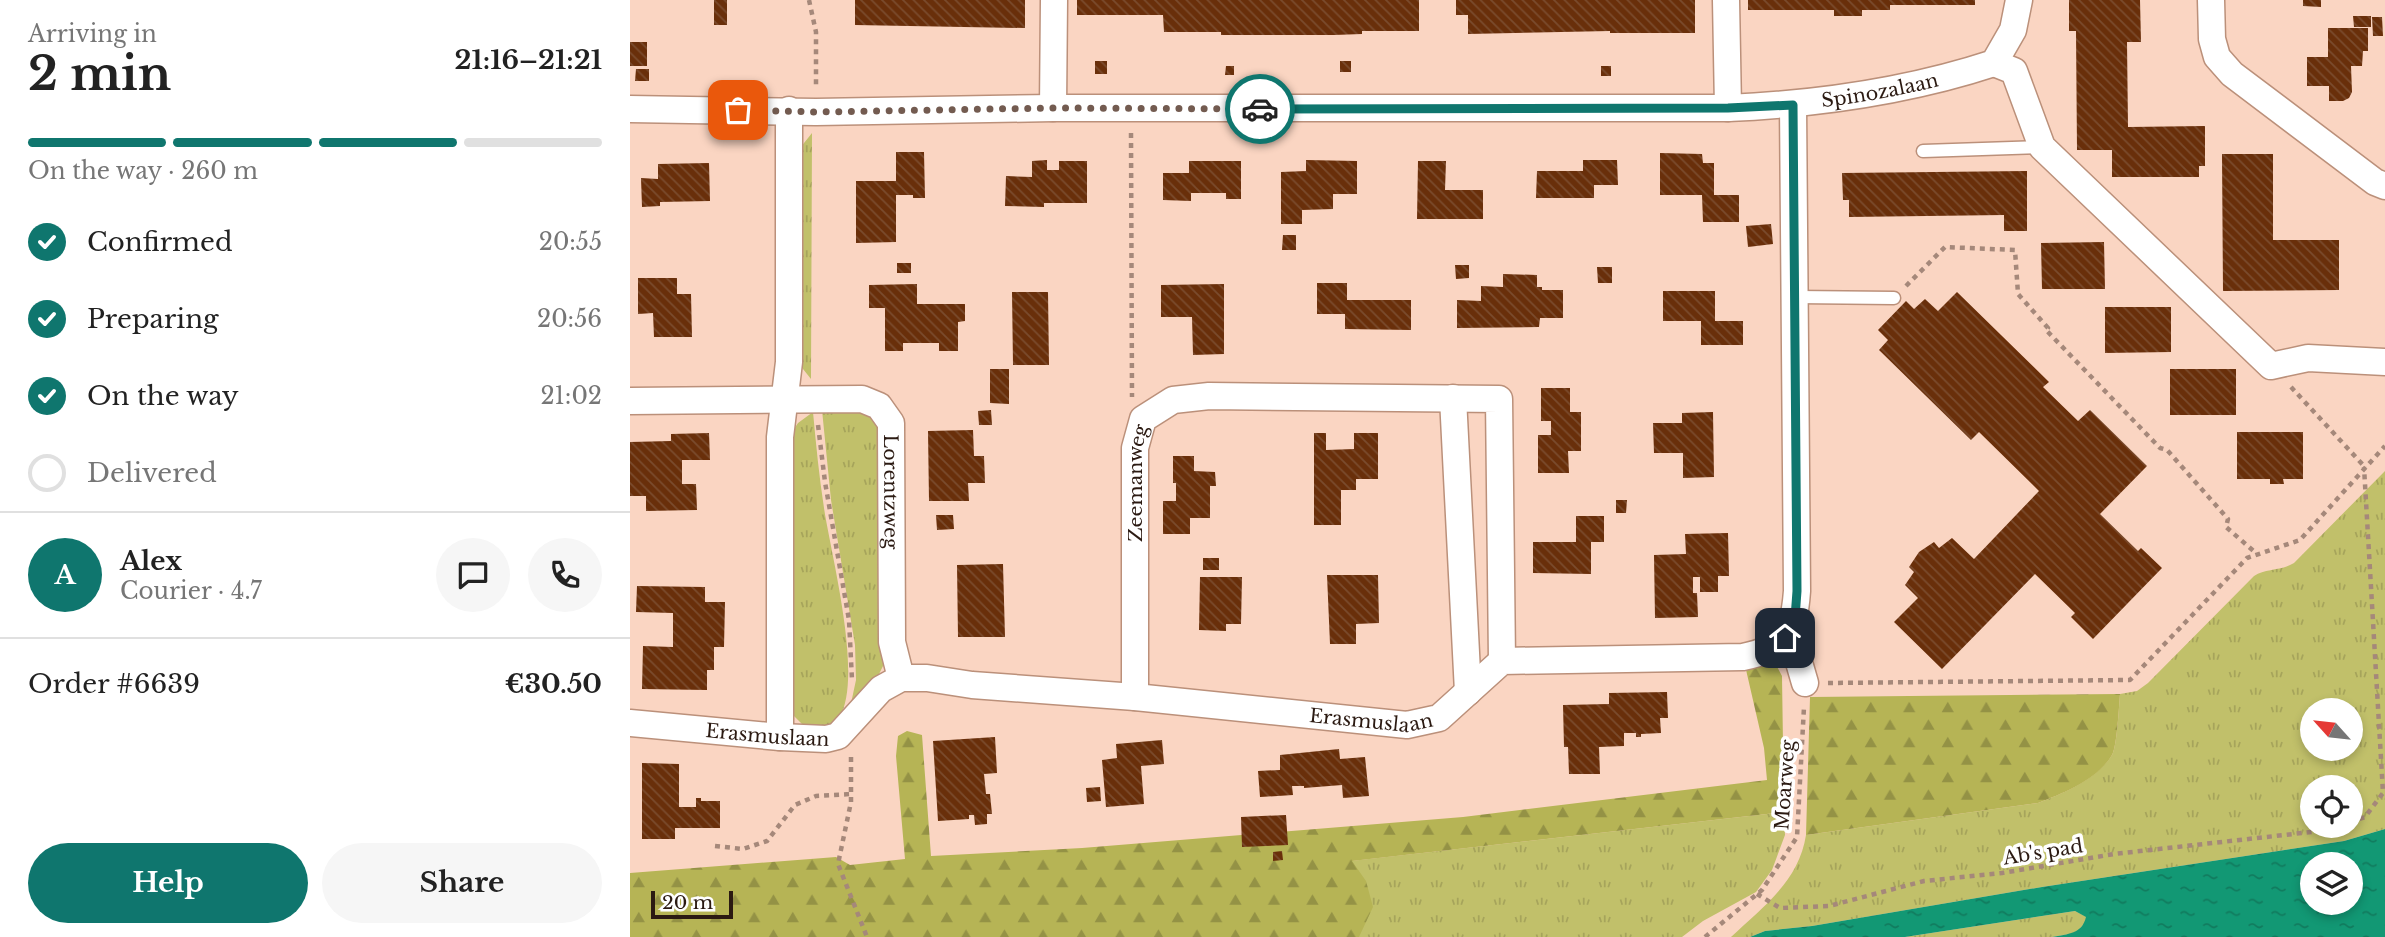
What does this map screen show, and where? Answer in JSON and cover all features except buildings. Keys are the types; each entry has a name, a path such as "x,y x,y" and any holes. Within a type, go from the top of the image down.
{"street":[{"path":"1053,108 1054,0"},
{"path":"1726,0 1728,108"},
{"path":"2019,0 2013,30 1994,63 2014,71 2042,147 2271,366 2308,358 2385,362"},
{"path":"2211,0 2212,39 2217,57 2232,74 2375,182 2385,186"},
{"name":"Spinozalaan","path":"630,109 817,112 1053,108 1728,108 1793,105 1947,79 1994,63"},
{"path":"1502,661 1743,657 1763,653 1785,638 1795,618 1797,591 1793,105"},
{"path":"780,737 780,437 789,362 789,110"},
{"name":"Zeemanweg","path":"1135,697 1135,448 1143,419 1173,400 1209,396 1499,398 1502,661"},
{"path":"1453,397 1468,692"},
{"name":"Lorentzweg","path":"630,401 862,399 879,405 891,423 892,642 901,678"},
{"path":"1785,638 1796,652 1805,683"},
{"name":"Erasmuslaan","path":"630,723 826,739 838,736 881,688 901,678 1135,697 1407,724 1439,718 1502,661"}],"lane":[{"path":"1923,150 2042,147"},
{"path":"1796,297 1894,298"}],"path":[{"path":"809,0 816,32 817,112"},
{"path":"1132,109 1131,394 1135,410 1143,419"},
{"path":"1894,298 1945,247 2015,250 2018,294 2048,328 2046,330 2160,448 2167,450 2228,519 2227,527 2258,554"},
{"path":"2271,366 2364,466 2384,793 2363,818"},
{"path":"816,400 825,482 849,620 852,666 845,713 849,726 852,794 838,864 867,937"},
{"path":"1805,683 2130,680 2247,558 2300,540 2364,466 2385,446"},
{"name":"Moarweg","path":"1706,937 1762,890 1797,837 1805,683"},
{"path":"715,846 743,849 767,841 796,805 816,796 852,794"},
{"name":"Ab's pad","path":"1757,894 1780,908 1829,906 1924,881 2002,873 2114,854 2300,833"}],"green space":[{"path":"812,133 811,379 803,369 798,354 800,148"},
{"path":"822,410 861,410 878,422 884,664 877,678 850,708 856,680 855,645 831,500"},
{"path":"813,412 824,508 844,616 848,675 846,700 836,722 828,726 805,727 792,714 792,432 798,423"},
{"path":"2385,471 2385,829 2363,835 2363,775 2300,775 2300,838 2354,838 1812,926 1765,931 1750,937 1731,937 1767,904 1788,880 1802,851 1806,835 2038,803 2088,779 2105,764 2114,751 2120,694 2137,691 2148,683 2254,576 2294,563"},
{"path":"1744,661 1774,661 1782,676 1784,812 1352,861 1366,881 1373,907 1359,937 630,937 630,873 836,857 850,865 905,859 896,756 898,736 907,731 922,735 931,856 1082,848 1463,817 1767,780 1764,748"},
{"path":"2120,694 2112,755 2089,779 2058,795 2038,803 1806,835 1810,697"},
{"path":"1784,812 1785,835 1772,870 1756,892 1703,921 1682,937 1359,937 1351,861"},
{"path":"2075,911 2087,917 2084,924 2076,933 2052,937 1905,937"}],"water":[{"path":"2385,829 2385,937 2052,937 2073,932 2081,927 2086,917 2075,911 1905,937 1750,937 1765,931 1812,926 2042,887 2363,838 2363,835"}],"way so far":[{"path":"738,110 817,112 1053,108 1260,109"}],"route":[{"path":"1260,109 1728,108 1793,105 1797,591 1795,618 1785,638"}]}
